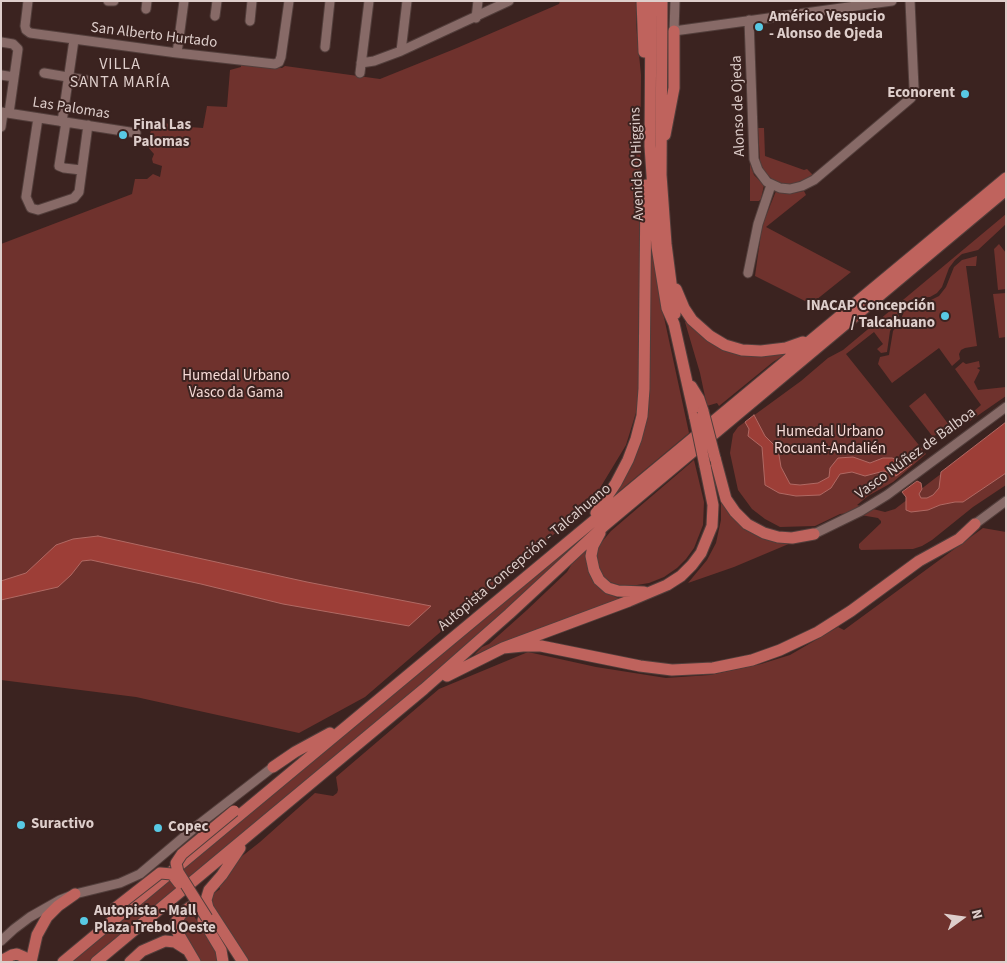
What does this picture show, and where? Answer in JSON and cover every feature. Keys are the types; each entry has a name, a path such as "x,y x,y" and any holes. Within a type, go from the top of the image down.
{"main road":[{"path":"642,1 643,43 650,88"},
{"name":"Avenida O'Higgins","path":"651,1 650,146 660,265 667,308 674,324 686,380 699,415 710,462 713,512 708,540 697,559 687,571 674,581 660,588"},
{"name":"Avenida O'Higgins","path":"662,1 660,156 663,218 675,307 674,324"},
{"path":"660,156 674,94 674,31"},
{"path":"580,532 604,502 624,470 636,440 642,416 644,389 646,169 650,146"},
{"name":"Autopista Concepción - Talcahuano","path":"68,958 1006,178"},
{"name":"Autopista Concepción - Talcahuano","path":"96,962 424,689 503,620 605,525 1006,190"},
{"path":"669,270 684,308 692,320 710,336 725,345 742,350 769,351 796,344 816,335"},
{"path":"710,462 726,499 747,524 764,533 778,537 792,538 814,534"},
{"path":"503,648 541,646 640,666 672,670 713,668 752,660 788,647 818,632 851,611 919,561 959,539 975,524"},
{"path":"605,525 595,540 591,556 594,570 602,583 610,589 626,592 641,592 660,588"},
{"path":"424,689 465,666 503,648 618,606 660,588"},
{"path":"274,766 352,721"},
{"path":"223,962 222,950 206,915 178,872 176,862 182,854 274,779 316,752"},
{"path":"206,915 206,900 209,890 222,875 240,848 260,826"},
{"path":"68,958 88,934 114,909 158,874 166,872 176,878 242,962"},
{"path":"1,961 17,954 29,962 37,935 47,917 58,906 75,894"},
{"path":"195,962 177,929 177,919 185,910 200,905 234,962"},
{"path":"130,962 142,951 165,941 175,942 186,948"}],"street":[{"name":"San Alberto Hurtado","path":"28,1 25,26 26,30 30,32 74,40 273,64 281,58 289,1"},
{"path":"108,1 114,1"},
{"path":"177,53 184,1"},
{"path":"215,16 217,1"},
{"path":"250,20 252,1"},
{"path":"325,47 330,1"},
{"path":"360,73 369,1"},
{"path":"401,51 407,1"},
{"path":"476,18 478,1"},
{"path":"361,63 374,61 401,51 476,18 509,1"},
{"path":"674,1 674,31 892,1"},
{"path":"748,273 758,224 771,184 780,188 790,189 808,183 909,101 914,88 910,1"},
{"name":"Alonso de Ojeda","path":"749,20 754,159 761,174 771,184"},
{"path":"74,40 59,166 81,170"},
{"path":"1,42 13,44 18,49 14,77 1,128"},
{"path":"44,73 92,81"},
{"path":"1,75 14,77"},
{"name":"Las Palomas","path":"4,113 136,132"},
{"path":"38,118 26,197 31,208 38,210 74,198 79,192 88,125"},
{"name":"Vasco Núñez de Balboa","path":"814,534 861,512 887,495 1006,407"},
{"path":"975,524 1006,501"},
{"path":"1,942 14,929 46,907 75,894 120,883 140,874 198,825 274,766"}],"green space":[{"name":"Humedal Urbano Vasco da Gama","path":"560,1 636,1 636,24 641,75 638,406 626,445 597,493 560,529 365,697 299,733 136,697 1,680 1,244 132,194 135,179 147,179 153,174 160,177 162,166 153,163 154,154 147,146 152,128 159,121 176,126 203,128 207,106 227,107 230,70 241,67 241,64 282,68 285,66 380,79 559,4"},
{"path":"758,128 764,128 765,156 804,170 807,169 813,175 807,181 793,185 782,184 773,180 764,172 760,162"},
{"path":"750,163 754,175 764,185 759,201 750,201"},
{"path":"776,191 788,194 804,191 806,195 766,227 851,272 811,304 755,276 762,226"},
{"name":"Humedal Urbano Rocuant-Andalién","path":"1006,214 1006,224 978,250 962,254 955,260 949,268 942,287 937,293 930,297 915,298 903,304 898,319 890,331 887,352 881,353 877,349 883,344 874,332 846,354 926,454 893,482 868,496 857,505 885,512 895,509 1006,424 1006,485 973,507 932,540 913,549 861,550 859,544 881,523 878,518 849,513 840,514 815,526 780,527 752,509 738,490 730,453 733,434 738,427 801,381 828,358 843,350"},
{"path":"650,215 662,308 689,433 617,493 642,432"},
{"path":"999,244 1006,253 1006,289 998,290 994,249"},
{"path":"977,256 976,266 966,266 977,346 961,350 959,354 960,359 952,366 939,348 892,383 878,364 880,357 889,355 893,331 901,320 904,310 915,302 931,300 939,296 946,287 954,267 962,260"},
{"path":"1006,293 1006,337 999,338 993,294"},
{"path":"685,322 688,322 715,344 789,352 773,362 719,406 717,403 707,406 700,373"},
{"path":"979,361 980,367 977,368 980,370 974,382 978,390 1006,387 1006,396 967,423 965,419 981,405 955,369 963,362 966,364"},
{"path":"925,393 949,425 933,437 909,406"},
{"path":"694,460 704,502 703,525 694,548 677,568 664,577 649,583 625,587 607,581 600,574 595,558 601,543 611,531"},
{"path":"668,462 484,632 89,962 69,962"},
{"path":"721,495 734,517 791,543 734,567 688,583 707,560 716,543 721,520"},
{"path":"983,528 1006,532 1006,962 248,962 206,899 220,889 218,884 236,861 315,793 333,796 337,793 336,777 439,689 528,652 596,667 666,678 710,675 761,664 790,655 838,627 844,630"},
{"path":"585,551 592,580 603,591 620,599 474,655 527,610 567,572 573,562"},
{"path":"189,909 219,953 220,962 201,962 179,929 180,918"}],"shaded area":[{"path":"754,415 765,436 778,449 781,467 790,484 818,483 829,477 830,468 838,458 853,457 870,463 883,458 892,458 912,464 896,476 884,471 865,476 852,472 840,474 831,488 820,495 796,496 779,493 765,485 762,447 748,436 749,429 745,422"},
{"path":"1006,422 1006,473 963,502 940,505 928,510 911,512 906,510 906,497 902,492 917,481 921,483 922,489 919,494 921,498 933,495 939,488 941,472"},
{"path":"98,536 307,582 431,606 409,626 283,604 91,560 82,561 58,587 1,600 1,581 26,573 56,545 73,539"}],"place":[{"name":"Américo Vespucio - Alonso de Ojeda","path":"759,27"},
{"name":"Econorent","path":"965,94"},
{"name":"Final Las Palomas","path":"123,135"},
{"name":"INACAP Concepción / Talcahuano","path":"945,316"},
{"name":"Suractivo","path":"21,825"},
{"name":"Copec","path":"158,828"},
{"name":"Autopista - Mall Plaza Trebol Oeste","path":"84,921"}],"district":[{"name":"VILLA SANTA MARÍA","path":"120,74"}]}
